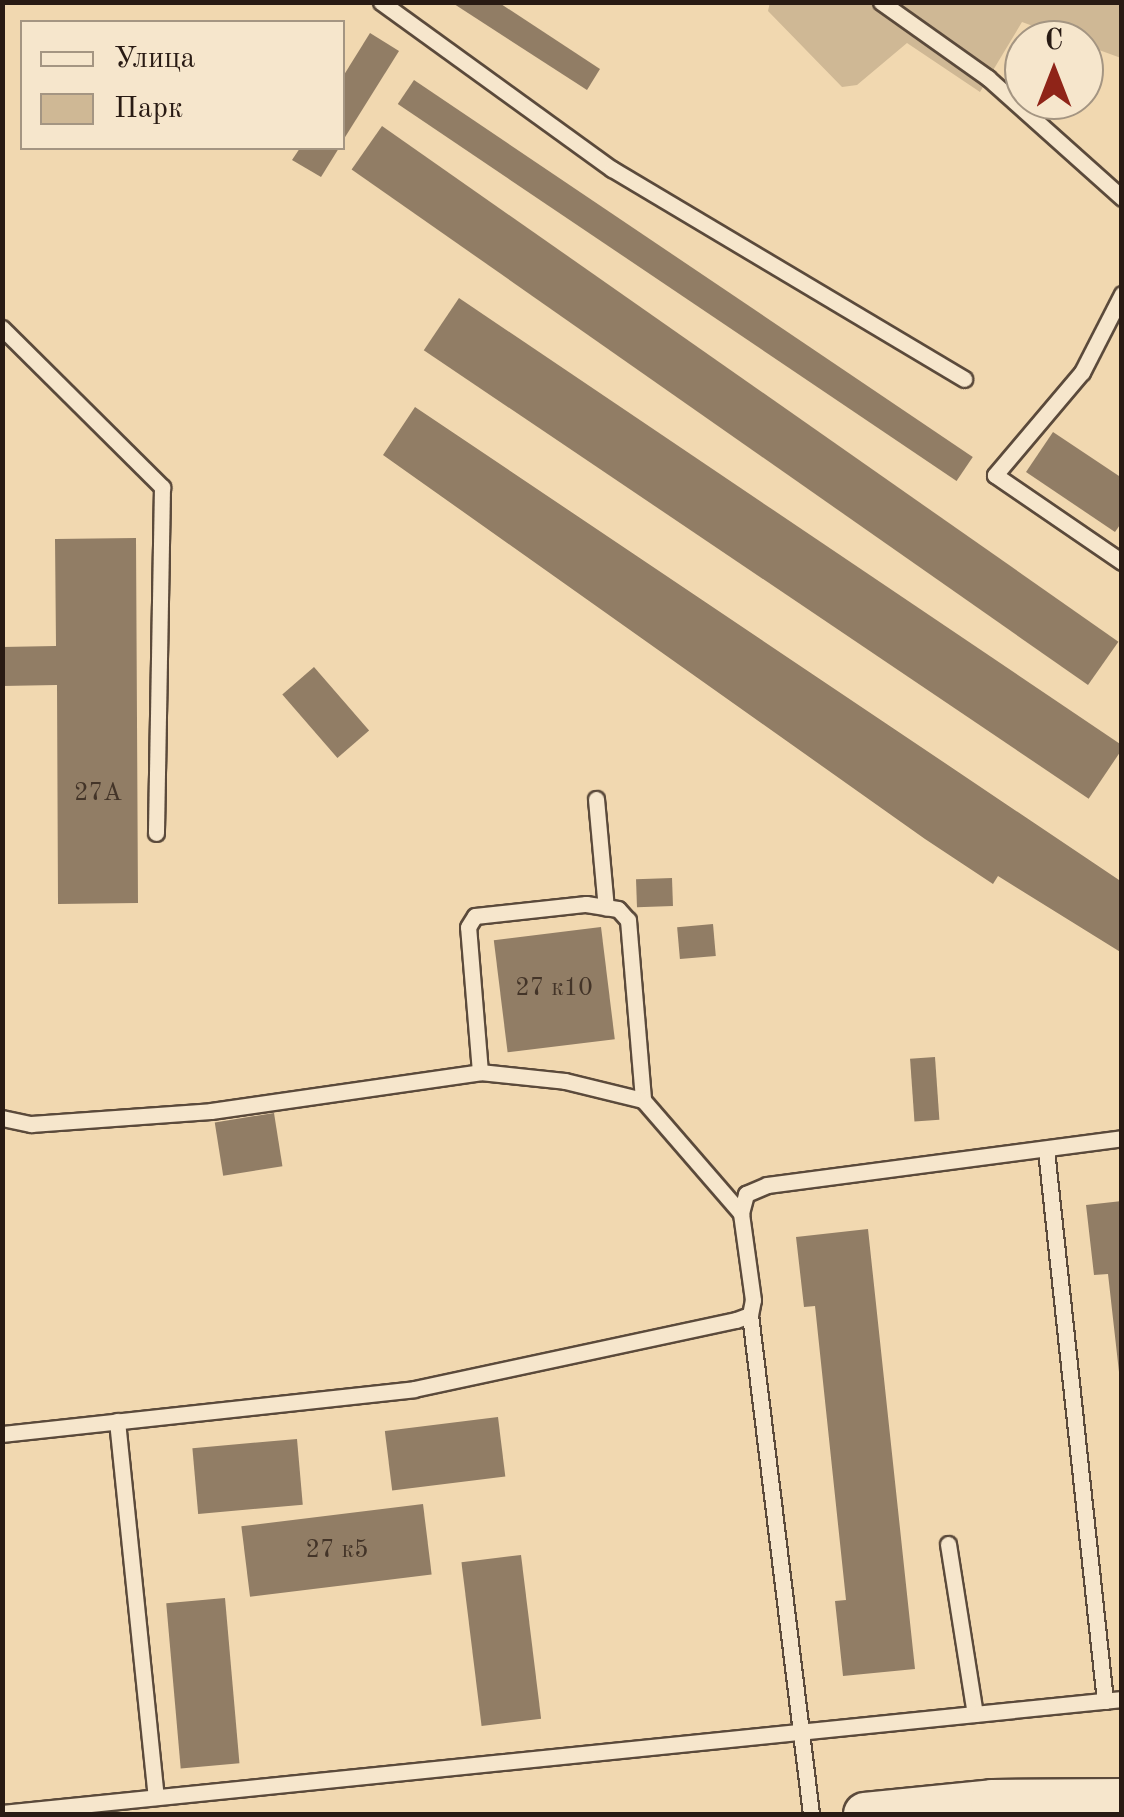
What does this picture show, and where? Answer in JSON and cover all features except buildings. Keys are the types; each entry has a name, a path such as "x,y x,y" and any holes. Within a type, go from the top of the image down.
{"main road":[{"path":"864,1814 992,1801 1122,1800"}],"lane":[{"path":"381,2 612,169 964,379"},
{"path":"881,2 988,78 1122,198"},
{"path":"1122,294 1082,372 995,475 1122,562"},
{"path":"2,328 162,487 156,833"},
{"path":"596,799 606,908"},
{"path":"480,1072 468,927 475,916 606,908 628,920 643,1100"},
{"path":"2,1118 31,1124 211,1112 480,1072 565,1081 643,1100 741,1213"},
{"path":"810,1814 750,1315 741,1213 746,1194 767,1185 1122,1138"},
{"path":"2,1813 1113,1700 1046,1150"},
{"path":"2,1434 414,1388 750,1315"},
{"path":"117,1421 156,1797"},
{"path":"948,1544 975,1714"}],"green space":[{"path":"770,2 1121,3 1121,58 1104,52 1104,20 1004,20 1004,52 980,92 907,43 857,85 842,87 768,11"}]}
